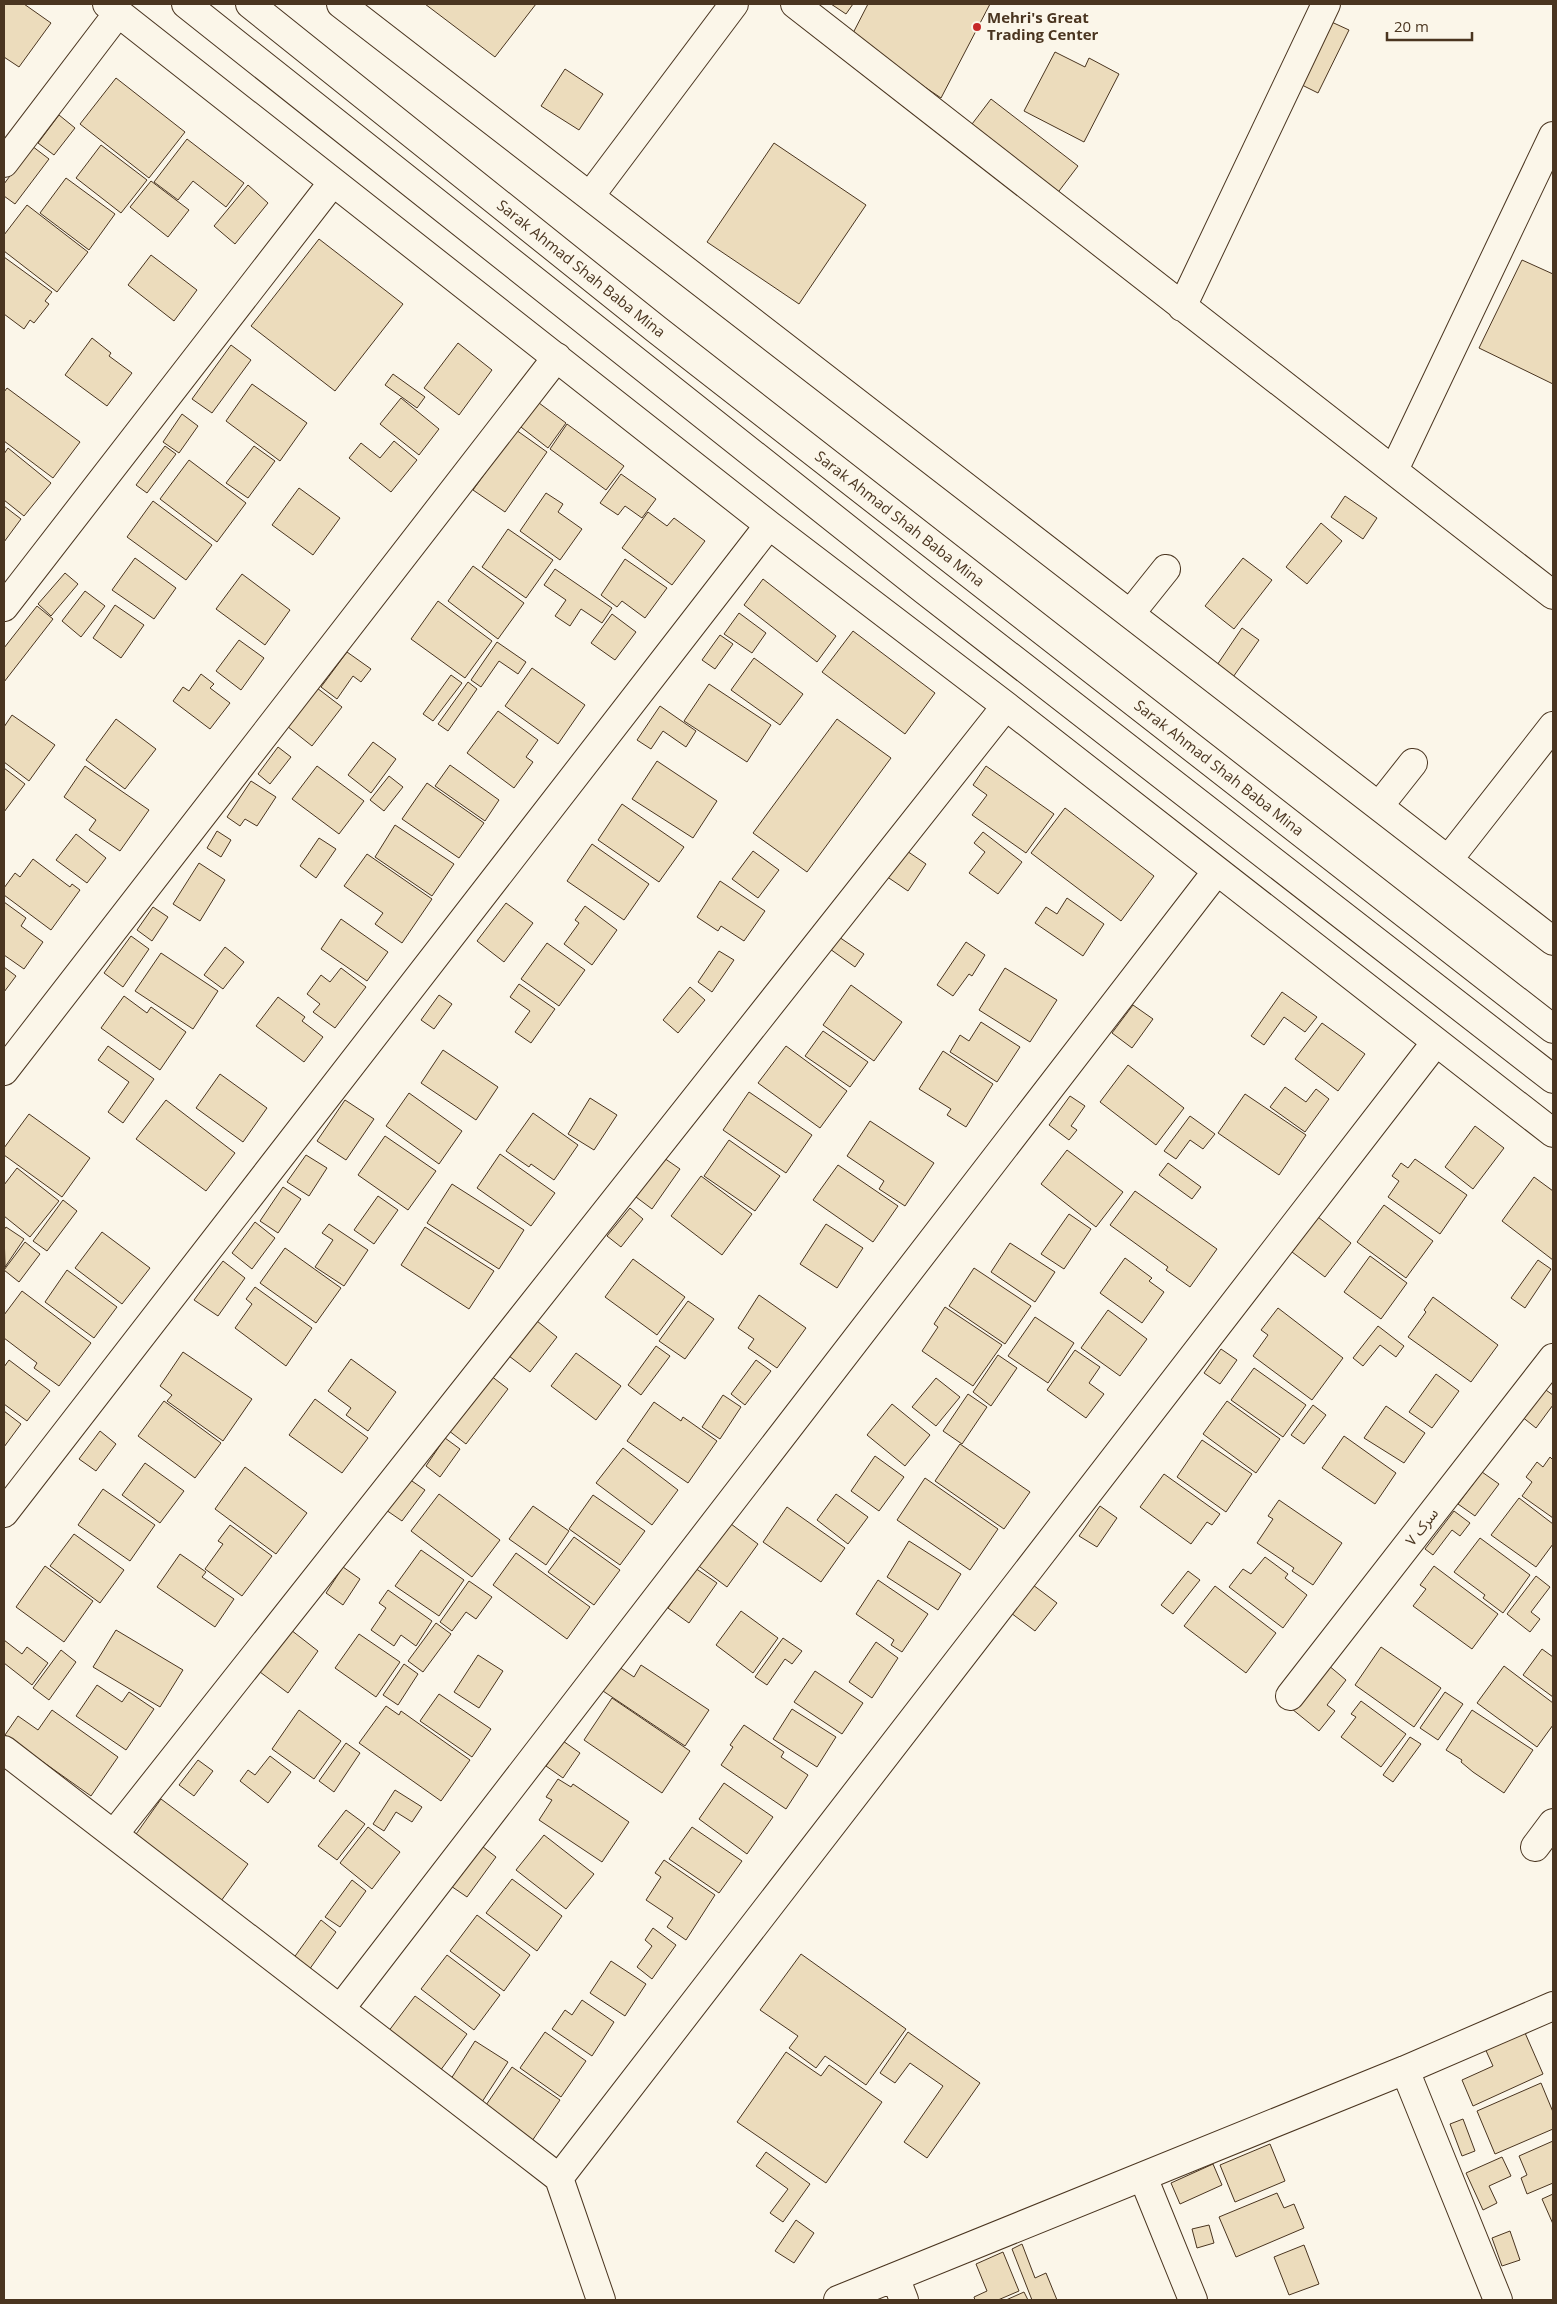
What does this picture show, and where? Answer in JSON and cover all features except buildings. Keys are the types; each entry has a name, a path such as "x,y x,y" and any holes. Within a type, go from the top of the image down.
{"main road":[{"path":"186,4 923,589 1553,1079"},
{"name":"Sarak Ahmad Shah Baba Mina","path":"250,4 664,335 1553,1029"},
{"path":"341,4 1553,941"},
{"path":"590,196 734,4"},
{"path":"794,4 1553,595"},
{"path":"1182,307 1326,4"},
{"path":"4,163 112,8 769,525 1006,706 1553,1133"},
{"path":"1394,470 1553,136"},
{"path":"4,607 333,182"},
{"path":"4,1071 557,357"},
{"path":"4,1513 769,525"},
{"path":"1130,614 1166,569"},
{"path":"114,1834 1006,706"},
{"path":"1448,860 1553,726"},
{"path":"1379,806 1413,764"},
{"path":"341,2008 1217,871"},
{"path":"559,2178 1436,1042"},
{"name":"سرک ۷","path":"1290,1696 1553,1358"},
{"path":"4,1750 559,2178 601,2300"},
{"path":"1535,1847 1553,1822"},
{"path":"838,2300 899,2289 1143,2177 1405,2070 1553,2006"},
{"path":"1405,2070 1498,2300"},
{"path":"1143,2177 1193,2300"}],"place":[{"name":"Mehri's Great Trading Center","path":"977,27"}]}
